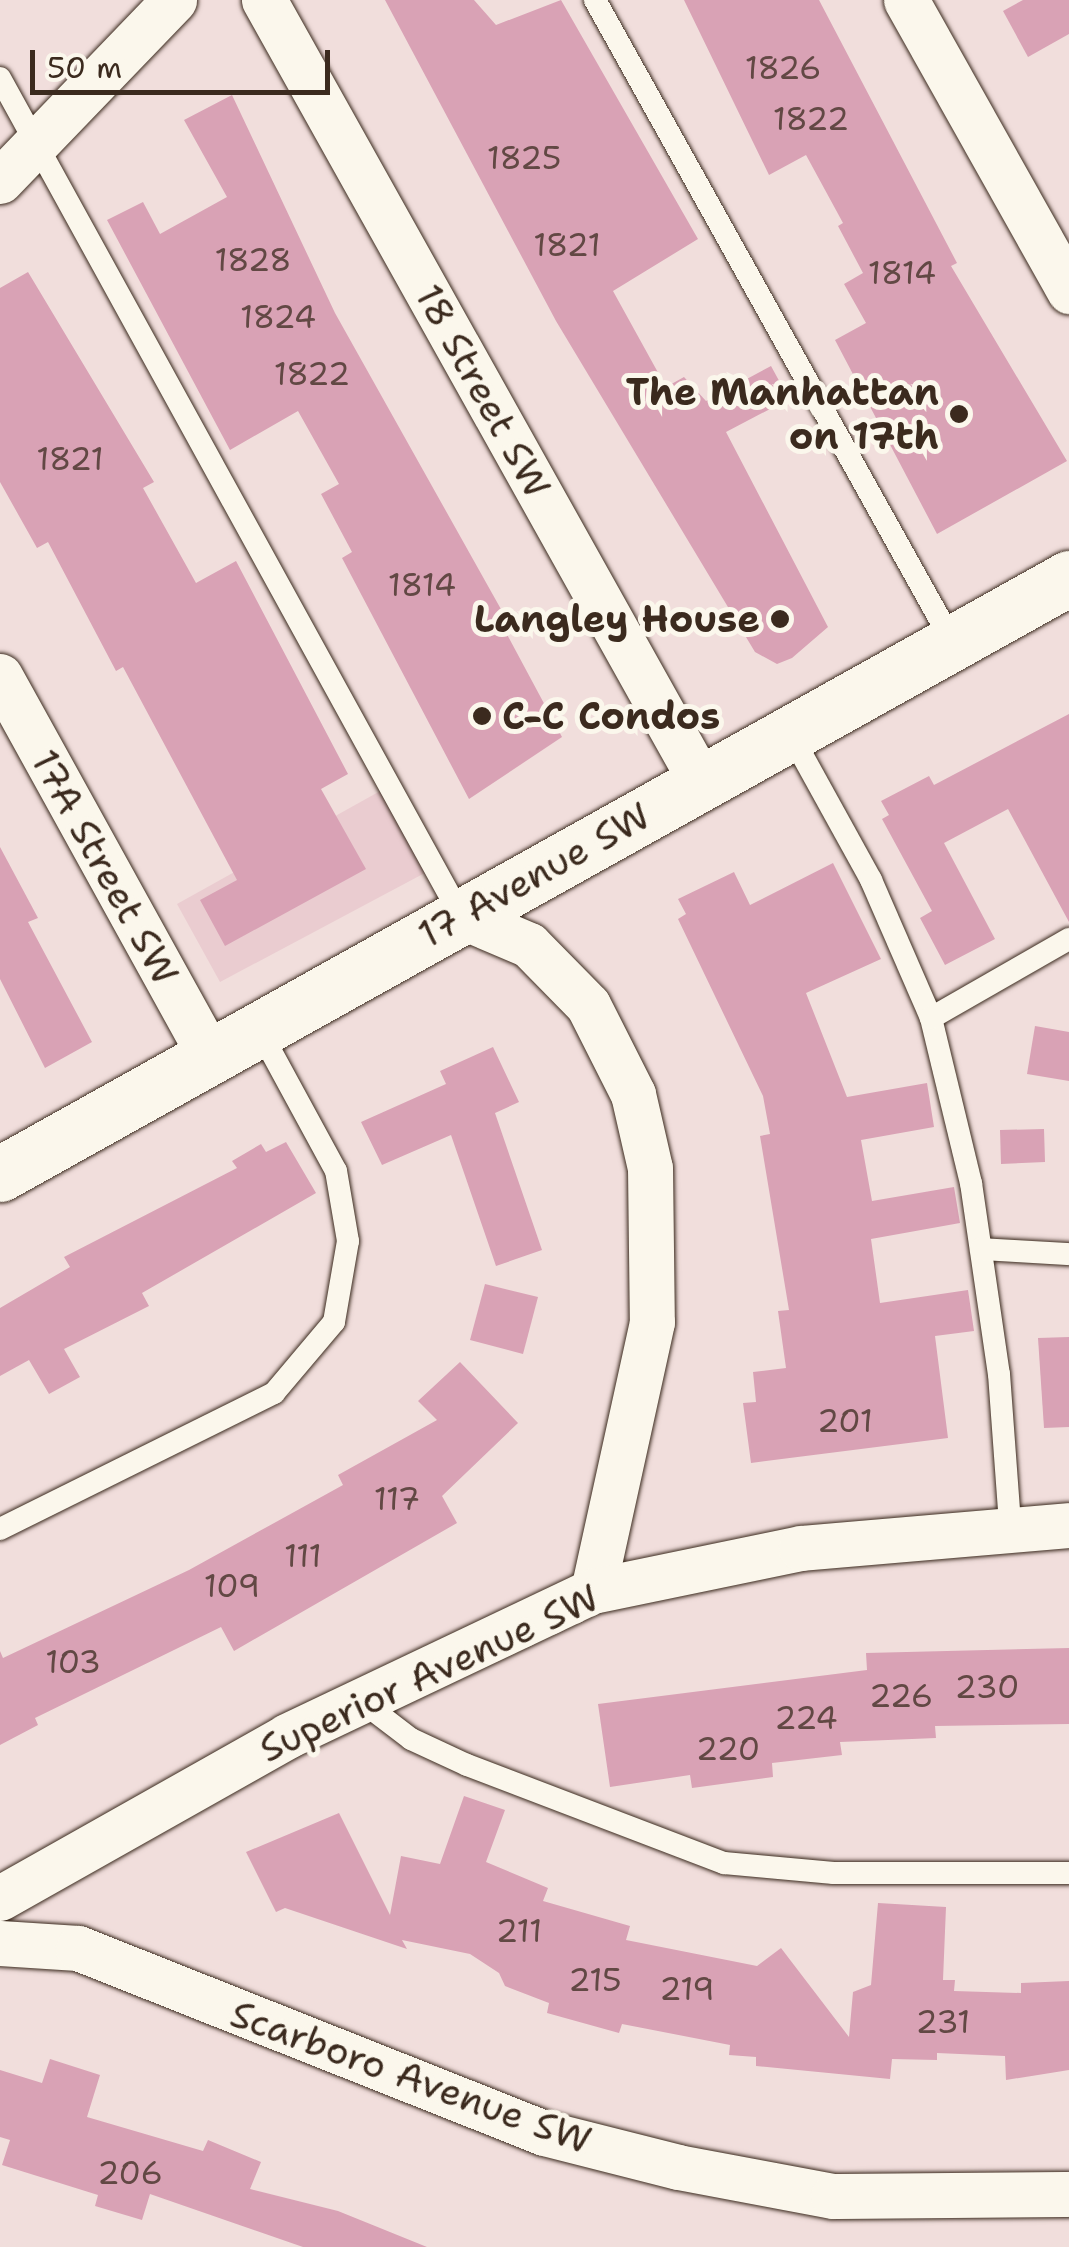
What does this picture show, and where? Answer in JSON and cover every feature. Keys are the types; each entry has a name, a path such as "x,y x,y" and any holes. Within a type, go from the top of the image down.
{"main road":[{"name":"17 Avenue SW","path":"0,1174 1069,578"}],"street":[{"path":"0,181 174,0"},
{"name":"18 Street SW","path":"264,0 701,782"},
{"path":"906,0 1069,291"},
{"name":"17A Street SW","path":"0,676 210,1057"},
{"path":"461,916 529,945 600,1022 633,1094 654,1236 641,1387 592,1591"},
{"name":"Superior Avenue SW","path":"0,1898 360,1700 592,1591 801,1548 1010,1524 1069,1525"},
{"name":"Scarboro Avenue SW","path":"0,1943 78,1948 544,2133 678,2167 834,2196 1069,2194"}],"lane":[{"path":"594,0 953,642"},
{"path":"0,78 461,916"},
{"path":"790,733 870,880 931,1018 981,1249 1010,1524"},
{"path":"931,1018 1069,939"},
{"path":"0,1529 274,1394 334,1322 348,1240 336,1171 259,1029"},
{"path":"981,1249 1069,1254"},
{"path":"360,1700 411,1739 467,1765 724,1863 834,1873 1069,1873"}],"shaded area":[{"path":"391,785 436,867 220,982 177,904"}],"building":[{"path":"385,0 474,0 496,25 561,0 698,239 613,291 666,387 684,377 706,401 771,366 789,399 726,432 828,627 792,658 777,664 755,652 556,321"},
{"path":"684,0 819,0 957,263 951,266 1067,461 937,534 835,340 866,323 844,284 863,273 838,226 843,223 806,155 769,175"},
{"path":"1023,0 1069,0 1069,34 1028,57 1003,11"},
{"path":"232,95 335,313 502,611 496,614 562,737 469,799 342,558 352,552 321,494 339,484 298,411 230,450 107,220 143,202 160,234 227,197 184,120"},
{"path":"28,272 154,482 143,488 196,583 236,561 348,774 321,789 366,869 225,946 200,900 237,880 123,667 116,671 48,542 37,548 0,482 0,288"},
{"path":"1069,714 1069,922 1008,809 944,843 995,939 945,965 920,918 932,911 882,819 889,815 881,801 929,776 934,785"},
{"path":"0,847 38,918 28,922 92,1042 45,1068 0,979"},
{"path":"833,863 881,959 806,993 847,1097 927,1083 934,1127 861,1140 872,1201 954,1187 960,1223 871,1239 880,1303 968,1290 974,1331 935,1336 948,1438 751,1463 743,1403 756,1402 753,1372 786,1368 778,1311 789,1310 760,1136 770,1134 763,1096 678,919 686,914 678,899 734,872 750,905"},
{"path":"1035,1026 1069,1032 1069,1081 1027,1074"},
{"path":"493,1047 519,1102 495,1113 542,1250 496,1266 451,1135 382,1165 361,1122 446,1084 440,1071"},
{"path":"1044,1129 1045,1162 1001,1164 1000,1130"},
{"path":"286,1142 316,1193 142,1293 149,1306 64,1349 80,1377 49,1394 29,1360 0,1376 0,1308 70,1267 64,1257 237,1168 232,1161 261,1144 266,1152"},
{"path":"485,1284 538,1297 523,1354 470,1340"},
{"path":"1069,1337 1069,1427 1044,1428 1038,1338"},
{"path":"460,1362 518,1423 442,1496 457,1523 234,1651 221,1627 35,1718 38,1725 0,1745 0,1651 3,1658 189,1570 343,1485 338,1475 437,1420 418,1401"},
{"path":"1069,1648 1069,1724 935,1726 936,1738 840,1742 842,1755 772,1763 773,1777 692,1788 690,1775 610,1787 598,1704 867,1670 866,1653"},
{"path":"464,1796 505,1810 486,1862 548,1888 543,1901 630,1926 626,1940 757,1966 781,1948 849,2037 853,1992 871,1985 878,1903 946,1907 943,1980 955,1980 954,1991 1021,1993 1021,1983 1069,1981 1069,2070 1006,2080 1005,2056 937,2053 937,2060 892,2059 890,2079 756,2066 756,2057 729,2055 730,2045 622,2024 619,2033 547,2013 549,2003 505,1986 499,1973 470,1954 402,1940 407,1949 285,1908 276,1912 246,1852 339,1813 390,1915 401,1856 440,1864"},
{"path":"50,2059 100,2075 87,2117 203,2151 208,2140 261,2162 250,2189 338,2211 427,2247 303,2247 150,2194 142,2220 95,2206 98,2195 2,2165 10,2140 0,2137 0,2070 42,2083"}],"place":[{"name":"The Manhattan on 17th","path":"959,414"},
{"name":"Langley House","path":"780,619"},
{"name":"C-C Condos","path":"482,716"}]}
